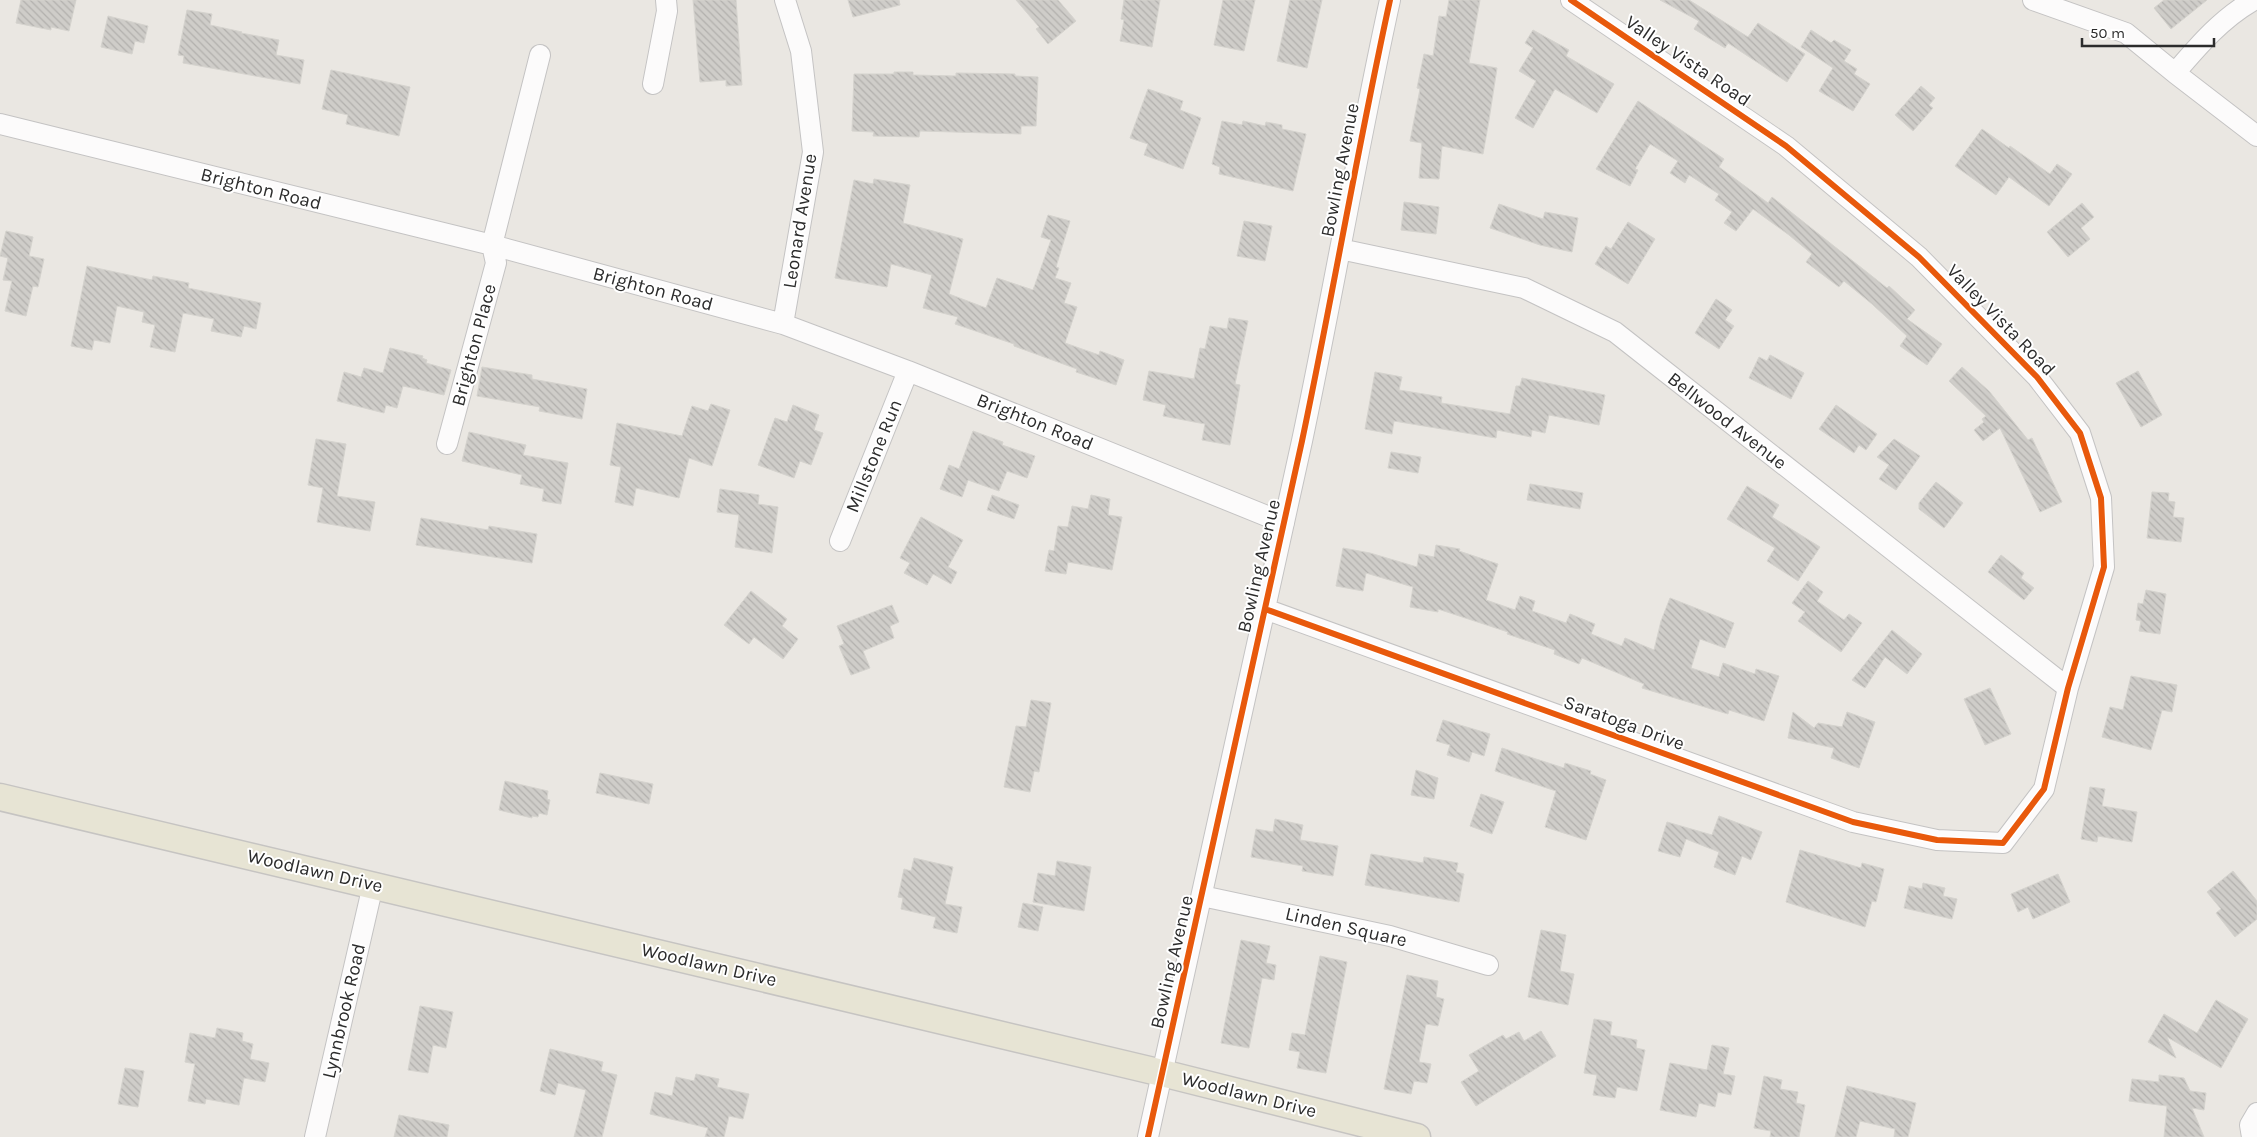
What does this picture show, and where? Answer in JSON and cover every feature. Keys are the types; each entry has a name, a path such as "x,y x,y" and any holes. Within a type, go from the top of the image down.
{"main road":[{"name":"Woodlawn Drive","path":"0,797 1162,1073 1418,1137"}],"street":[{"path":"653,84 667,10 666,0"},
{"name":"Leonard Avenue","path":"783,324 813,152 801,51 784,0"},
{"name":"Bowling Avenue","path":"1148,1137 1284,523 1354,184 1366,109 1390,0"},
{"name":"Valley Vista Road","path":"1571,0 1786,146 1919,257 2037,377 2080,433 2102,498 2104,567 2068,688 2044,790 2004,843 1978,841"},
{"path":"2033,0 2126,33 2257,136"},
{"path":"2175,73 2204,39 2236,10 2254,0"},
{"name":"Brighton Place","path":"448,444 496,263 492,245 540,55"},
{"name":"Brighton Road","path":"0,124 492,245 783,324 908,371 1284,523"},
{"name":"Bellwood Avenue","path":"1340,249 1524,288 1615,332 2068,688"},
{"name":"Millstone Run","path":"840,541 908,371"},
{"name":"Saratoga Drive","path":"1265,609 1853,822 1938,840 1978,841"},
{"name":"Lynnbrook Road","path":"315,1137 373,885"},
{"name":"Linden Square","path":"1202,896 1390,936 1488,965"},
{"path":"2252,1137 2250,1125 2257,1112"}],"building":[{"path":"21,0 76,0 69,31 51,27 51,30 16,23"},
{"path":"693,0 736,0 742,85 726,86 726,80 700,82"},
{"path":"848,0 899,0 900,5 853,17"},
{"path":"1016,0 1058,0 1076,21 1048,44 1036,29 1039,27"},
{"path":"1124,0 1160,0 1152,47 1120,41 1124,20 1121,19"},
{"path":"1223,0 1255,0 1244,51 1214,45"},
{"path":"1290,0 1322,0 1307,68 1277,61"},
{"path":"1449,0 1480,0 1469,63 1497,68 1489,120 1483,154 1442,146 1439,179 1419,178 1422,143 1410,141 1420,89 1417,88 1424,54 1433,56 1439,16 1446,17"},
{"path":"1660,0 1689,0 1748,37 1758,23 1805,54 1787,82 1728,43 1725,48 1694,29 1699,21"},
{"path":"2164,0 2207,0 2171,29 2154,8"},
{"path":"187,10 212,14 210,25 279,40 276,55 304,60 300,84 183,63 184,56 178,55"},
{"path":"108,16 148,26 144,43 135,41 132,54 101,47"},
{"path":"1533,30 1569,50 1566,56 1614,84 1597,113 1555,89 1533,128 1515,118 1536,81 1519,71 1533,48 1525,43"},
{"path":"1811,30 1831,43 1834,40 1851,50 1844,61 1857,69 1854,74 1870,84 1853,111 1819,91 1833,68 1801,47"},
{"path":"331,70 410,87 399,136 346,124 348,115 322,109"},
{"path":"894,72 913,72 913,75 956,76 956,73 1015,74 1015,76 1038,77 1036,126 1021,126 1021,134 920,131 919,137 873,136 874,132 852,131 854,74 894,74"},
{"path":"1921,86 1935,98 1929,105 1933,108 1913,131 1895,115"},
{"path":"1148,89 1183,101 1180,110 1201,118 1183,169 1144,155 1148,144 1130,138"},
{"path":"1638,101 1724,159 1719,167 1768,203 1772,197 1887,288 1889,286 1915,310 1907,319 1942,344 1927,365 1900,346 1907,336 1872,304 1844,281 1839,287 1806,262 1812,254 1753,209 1736,231 1724,223 1732,212 1715,200 1719,194 1689,175 1685,183 1670,173 1678,161 1650,144 1635,169 1638,170 1630,186 1596,169"},
{"path":"1222,121 1242,125 1243,121 1265,126 1266,122 1282,125 1282,129 1306,134 1293,191 1219,174 1220,167 1212,164"},
{"path":"1982,129 2050,174 2057,164 2072,174 2049,206 2009,177 1996,195 1955,166"},
{"path":"874,179 910,185 903,223 963,239 949,294 986,308 997,278 1033,290 1051,240 1041,237 1048,215 1070,221 1056,267 1059,268 1055,278 1071,283 1064,303 1077,307 1065,343 1099,355 1100,351 1124,360 1116,385 1076,372 1077,369 1014,346 1014,344 955,324 958,317 923,308 932,275 891,264 887,287 835,278 854,180 873,184"},
{"path":"1404,202 1439,207 1436,234 1401,230"},
{"path":"2082,203 2094,217 2081,228 2090,239 2068,257 2047,232"},
{"path":"1499,204 1543,219 1545,212 1578,218 1572,252 1540,245 1490,228"},
{"path":"1244,221 1272,226 1265,261 1237,256"},
{"path":"1628,222 1655,239 1628,284 1595,264 1606,246 1611,249"},
{"path":"6,231 33,237 29,256 44,259 38,287 33,286 26,316 5,311 12,281 3,280 8,258 0,256"},
{"path":"87,266 152,280 153,276 189,283 188,288 261,303 256,329 244,326 241,337 211,331 214,319 183,313 175,352 150,347 155,325 142,322 144,312 117,306 110,343 94,340 92,350 71,346"},
{"path":"1716,299 1732,310 1725,320 1734,326 1719,349 1695,333"},
{"path":"1229,318 1248,321 1235,384 1240,385 1230,445 1202,440 1205,424 1163,416 1166,405 1143,400 1149,371 1194,379 1200,348 1205,349 1210,326 1227,329"},
{"path":"390,348 423,356 422,358 427,360 426,363 451,370 444,395 403,386 397,408 386,405 384,413 337,401 344,372 361,377 364,368 383,373"},
{"path":"1770,355 1804,373 1791,399 1749,378 1759,357 1767,361"},
{"path":"482,367 532,375 532,379 587,389 582,419 539,411 540,407 477,396"},
{"path":"1962,367 1989,391 2028,440 2032,438 2062,502 2040,512 2000,428 1983,441 1974,430 1984,422 1982,419 1986,416 1949,381"},
{"path":"2138,371 2162,415 2141,427 2116,383"},
{"path":"1375,372 1402,377 1399,390 1442,397 1441,403 1510,414 1516,386 1520,386 1522,378 1605,395 1599,425 1549,415 1545,433 1532,430 1531,437 1497,430 1496,438 1394,421 1392,434 1365,429"},
{"path":"711,404 730,410 712,466 689,458 679,498 636,488 633,506 615,502 621,467 610,465 617,423 682,436 692,406 708,411"},
{"path":"793,405 819,415 814,430 823,433 811,465 800,461 794,478 758,465 775,418 787,422"},
{"path":"1836,405 1877,434 1866,450 1859,445 1854,453 1819,429"},
{"path":"973,431 1003,442 1002,445 1035,456 1027,478 1007,471 999,491 968,480 962,497 940,489 949,465 959,469"},
{"path":"469,432 526,445 523,455 568,463 561,504 542,501 544,489 520,484 522,475 462,461"},
{"path":"316,439 346,444 337,496 375,502 370,531 317,522 323,488 308,485"},
{"path":"1894,439 1920,456 1896,490 1879,479 1889,465 1877,457"},
{"path":"1391,452 1421,457 1418,473 1388,468"},
{"path":"1936,482 1963,503 1944,528 1919,509 1919,503"},
{"path":"1530,484 1583,493 1580,509 1527,500"},
{"path":"1747,486 1779,505 1772,517 1820,547 1798,581 1767,561 1775,548 1727,519"},
{"path":"720,489 759,495 758,504 778,507 772,553 735,547 739,515 717,512"},
{"path":"2152,492 2169,493 2168,501 2175,502 2173,517 2184,518 2181,542 2147,538"},
{"path":"992,495 1019,505 1014,519 987,510"},
{"path":"1091,495 1110,499 1108,515 1122,517 1112,570 1068,562 1066,574 1045,571 1049,550 1054,551 1058,526 1068,527 1072,506 1088,509"},
{"path":"921,517 963,540 948,567 957,572 951,584 933,574 927,585 904,573 910,563 900,558"},
{"path":"421,518 488,530 489,526 537,534 532,563 416,545"},
{"path":"1436,545 1460,549 1459,551 1498,564 1486,600 1515,610 1520,596 1535,601 1532,611 1566,623 1570,614 1595,624 1591,634 1622,646 1625,638 1654,650 1661,621 1670,598 1734,623 1725,648 1700,639 1691,668 1719,677 1723,663 1755,674 1756,669 1779,676 1764,721 1729,710 1728,714 1642,688 1644,684 1582,658 1579,664 1554,654 1555,650 1438,609 1438,612 1410,607 1413,587 1366,573 1363,591 1336,586 1343,548 1370,553 1417,567 1419,554 1434,557"},
{"path":"2001,555 2024,573 2021,578 2034,588 2024,600 1988,572"},
{"path":"1808,581 1823,592 1817,601 1844,620 1849,614 1862,623 1841,652 1798,621 1805,612 1792,603"},
{"path":"2146,590 2166,594 2160,634 2139,631 2141,621 2136,620 2138,603 2143,604"},
{"path":"751,591 787,619 782,626 798,639 783,659 754,637 749,644 724,625"},
{"path":"892,605 899,622 890,626 894,638 863,651 870,668 851,675 839,646 844,644 837,626"},
{"path":"1892,630 1922,654 1907,674 1885,657 1865,688 1852,680"},
{"path":"2131,676 2177,685 2172,712 2162,710 2151,750 2102,737 2110,707 2123,710"},
{"path":"1990,688 2011,734 1985,745 1964,699"},
{"path":"1031,700 1051,703 1039,772 1034,771 1030,792 1004,787 1016,726 1026,727"},
{"path":"1793,712 1814,728 1818,723 1842,727 1847,712 1875,722 1859,768 1831,758 1834,748 1788,738"},
{"path":"1443,720 1490,734 1484,756 1472,752 1469,762 1447,755 1450,745 1436,741"},
{"path":"1502,748 1564,768 1565,763 1591,771 1590,774 1606,780 1586,840 1545,827 1556,791 1495,771"},
{"path":"1416,770 1438,778 1434,799 1411,795"},
{"path":"600,773 653,784 649,804 596,793"},
{"path":"505,781 548,791 547,799 550,800 547,815 539,813 538,817 532,816 532,818 499,810"},
{"path":"2090,787 2105,789 2102,806 2137,812 2132,842 2098,836 2097,842 2081,839"},
{"path":"1481,794 1504,802 1492,834 1470,826"},
{"path":"1719,816 1762,832 1751,860 1742,856 1735,875 1714,867 1719,852 1686,839 1680,857 1658,851 1667,822 1712,835"},
{"path":"1275,819 1303,825 1300,840 1338,846 1333,876 1302,871 1303,866 1251,857 1256,829 1273,832"},
{"path":"1800,850 1861,868 1862,863 1884,869 1876,902 1872,901 1865,927 1786,902"},
{"path":"1371,854 1423,863 1424,857 1458,863 1456,872 1464,874 1459,902 1365,885"},
{"path":"914,858 953,867 945,904 962,907 957,933 933,928 936,917 901,909 903,898 898,897 904,869 911,871"},
{"path":"1057,861 1091,867 1084,911 1033,902 1038,873 1055,876"},
{"path":"2233,871 2257,901 2257,919 2235,937 2216,913 2221,909 2207,892"},
{"path":"2058,874 2070,902 2033,919 2028,907 2018,912 2011,894"},
{"path":"1923,883 1945,888 1943,896 1957,899 1952,919 1904,908 1909,886 1922,889"},
{"path":"1023,903 1043,907 1038,931 1018,927"},
{"path":"1541,930 1566,935 1560,971 1574,974 1568,1005 1528,997"},
{"path":"1241,940 1270,946 1266,963 1276,965 1274,980 1262,978 1249,1048 1221,1043"},
{"path":"1320,956 1347,962 1326,1073 1297,1068 1300,1052 1289,1050 1292,1033 1305,1035"},
{"path":"1407,975 1438,981 1436,997 1444,999 1438,1026 1426,1024 1419,1062 1431,1064 1427,1083 1414,1081 1411,1094 1384,1089"},
{"path":"2216,1000 2248,1019 2221,1068 2167,1037 2176,1058 2148,1042 2164,1014 2197,1033"},
{"path":"420,1006 453,1012 446,1048 433,1045 428,1073 408,1070"},
{"path":"1594,1019 1612,1022 1610,1035 1637,1040 1636,1048 1645,1050 1637,1091 1617,1087 1615,1098 1593,1095 1597,1075 1584,1073"},
{"path":"217,1028 243,1033 242,1041 253,1044 250,1059 269,1063 265,1082 244,1078 239,1105 206,1099 205,1104 188,1101 195,1064 185,1062 190,1033 215,1038"},
{"path":"1541,1031 1556,1056 1476,1106 1461,1082 1479,1071 1469,1055 1503,1035 1506,1039 1519,1032 1524,1041"},
{"path":"1712,1045 1729,1048 1723,1074 1735,1076 1731,1095 1718,1092 1715,1107 1699,1103 1696,1117 1660,1110 1670,1063 1707,1070"},
{"path":"550,1049 603,1062 601,1071 617,1075 602,1137 574,1137 586,1090 558,1083 555,1095 540,1091"},
{"path":"125,1068 144,1071 138,1107 118,1104"},
{"path":"696,1074 719,1079 717,1087 749,1094 743,1119 729,1116 724,1137 705,1137 708,1128 650,1114 655,1092 672,1096 676,1077 694,1081"},
{"path":"2159,1075 2184,1078 2190,1091 2206,1093 2204,1110 2192,1108 2204,1137 2164,1137 2167,1106 2129,1101 2132,1079 2159,1082"},
{"path":"1764,1076 1782,1080 1780,1089 1798,1092 1796,1103 1805,1105 1799,1137 1770,1137 1771,1131 1754,1128"},
{"path":"1847,1086 1916,1103 1908,1137 1894,1137 1895,1129 1860,1121 1856,1137 1835,1137"},
{"path":"399,1115 449,1125 447,1137 394,1137"}],"cycle path":[{"path":"1148,1137 1302,441 1390,0"},
{"path":"1265,609 1853,822 1937,840 2003,843 2044,789 2068,688 2104,567 2101,498 2080,433 2037,377 1919,257 1786,146 1571,0"}]}
